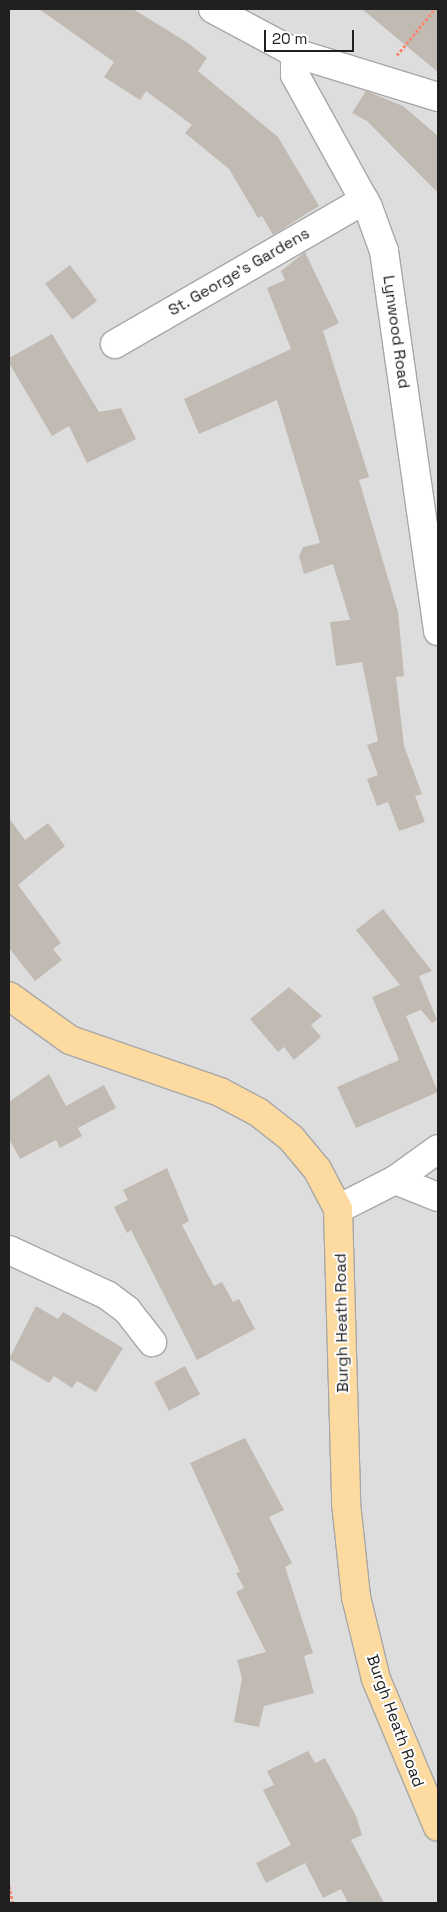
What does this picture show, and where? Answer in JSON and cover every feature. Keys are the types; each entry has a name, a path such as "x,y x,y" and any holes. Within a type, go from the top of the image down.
{"main road":[{"name":"Burgh Heath Road","path":"9,996 70,1040 220,1092 258,1112 291,1138 317,1170 338,1209 346,1503 356,1597 376,1679 438,1827"}],"street":[{"path":"213,9 294,53 438,97"},
{"name":"Lynwood Road","path":"294,53 294,75 304,97 364,200 384,251 438,631"},
{"name":"St. George's Gardens","path":"115,344 364,200"},
{"path":"338,1209 395,1180 438,1149"},
{"path":"395,1180 438,1197"},
{"path":"9,1250 107,1295 127,1310 152,1342"}],"path":[{"path":"373,78 435,9"},
{"path":"9,1886 13,1903"}],"shaded area":[{"path":"9,9 438,9 438,1903 9,1903"}],"building":[{"path":"39,9 133,9 188,43 207,58 198,71 278,137 319,206 273,235 262,216 258,218 229,169 185,133 192,125 146,91 140,100 104,77 114,62"},
{"path":"362,9 438,9 438,72 404,44"},
{"path":"366,91 403,106 438,136 438,193 367,121 352,113"},
{"path":"305,252 339,323 323,331 369,477 359,480 398,612 404,676 396,677 404,746 422,794 415,796 425,822 399,831 388,802 377,806 367,779 378,775 367,745 378,741 362,662 336,666 330,622 350,620 333,564 304,574 299,556 303,547 320,543 277,400 199,434 184,399 291,349 267,288 285,280 281,271"},
{"path":"70,265 97,301 72,320 45,284"},
{"path":"52,334 99,412 121,408 136,439 87,463 69,426 52,436 9,363 9,358"},
{"path":"9,818 25,840 48,823 65,846 18,885 61,943 53,949 62,960 35,981 9,948"},
{"path":"383,909 432,971 419,976 437,1020 432,1023 421,1010 406,1016 438,1092 356,1128 337,1087 399,1060 372,997 400,985 356,930"},
{"path":"289,987 322,1016 311,1025 321,1037 294,1060 284,1047 278,1052 250,1019"},
{"path":"49,1074 66,1106 104,1085 116,1108 78,1128 82,1136 60,1148 56,1140 20,1159 9,1139 9,1102"},
{"path":"167,1168 189,1221 182,1225 214,1286 222,1282 233,1302 239,1299 255,1329 197,1360 131,1230 127,1233 114,1207 128,1200 123,1190"},
{"path":"36,1306 58,1319 63,1312 123,1348 96,1392 77,1381 72,1388 54,1376 49,1383 9,1359"},
{"path":"185,1366 200,1394 169,1411 154,1382"},
{"path":"245,1438 284,1510 269,1517 292,1563 285,1567 313,1653 304,1656 314,1693 264,1706 259,1727 234,1722 242,1678 237,1660 266,1652 236,1592 244,1588 236,1573 240,1572 190,1463"},
{"path":"308,1751 315,1763 325,1758 356,1816 362,1835 351,1840 384,1903 348,1903 341,1889 323,1898 305,1863 266,1883 256,1863 291,1845 263,1790 274,1785 267,1771"}]}
